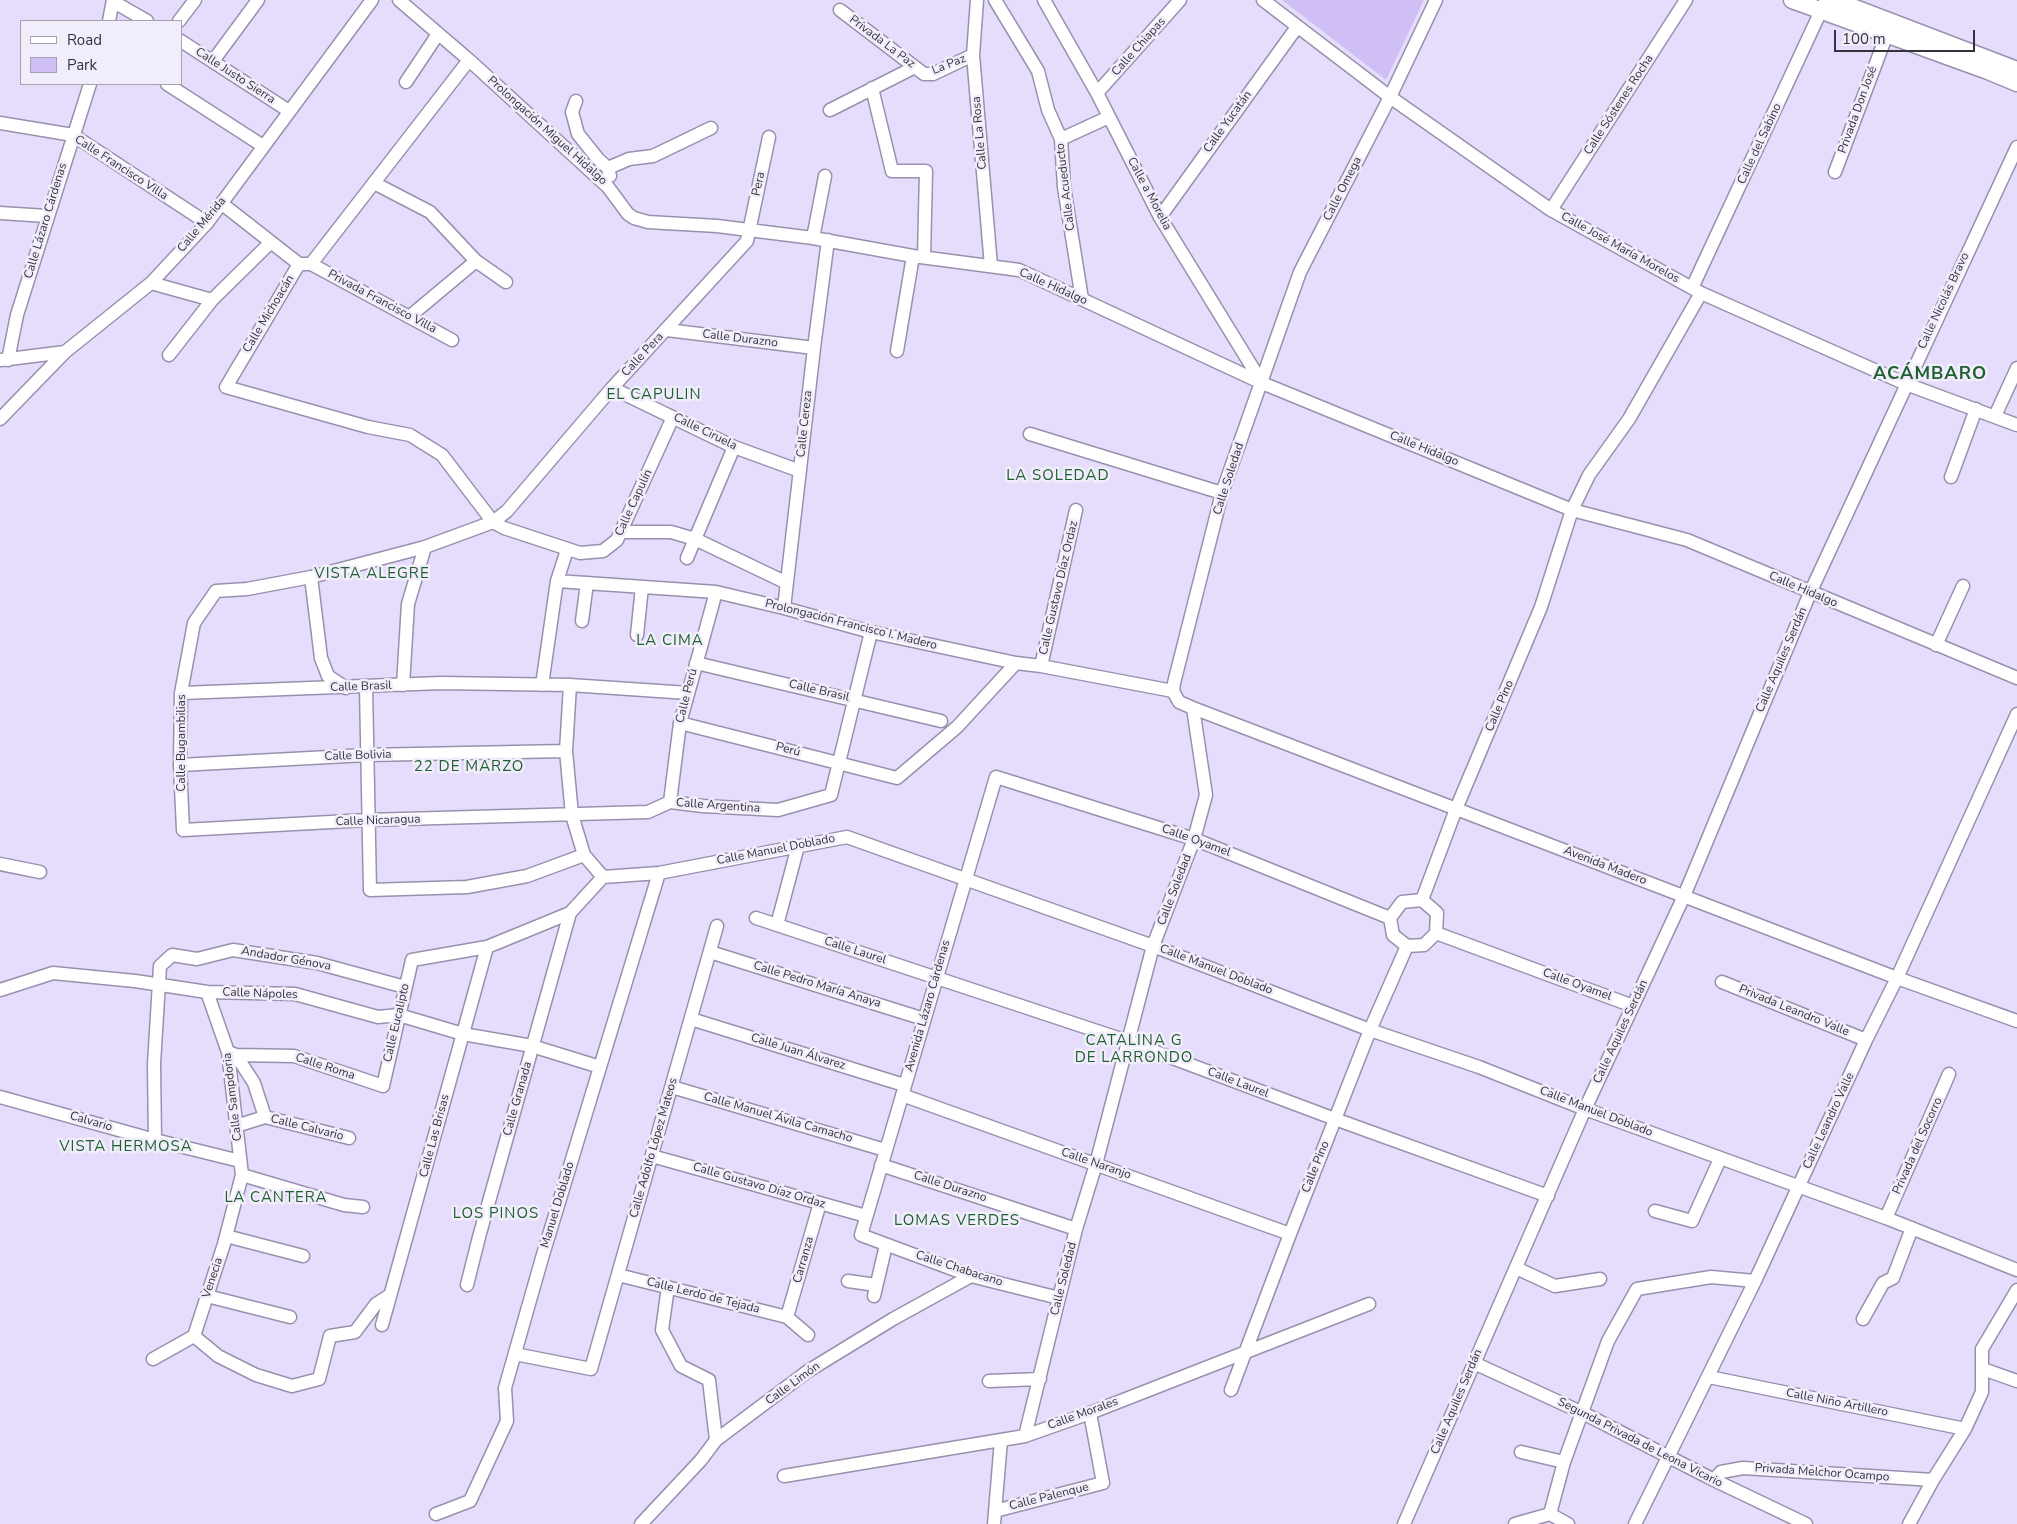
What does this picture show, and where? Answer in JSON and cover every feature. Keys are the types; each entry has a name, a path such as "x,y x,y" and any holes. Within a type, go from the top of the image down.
{"main road":[{"path":"1792,0 1827,3 1889,27 2017,83"},
{"path":"1889,27 2017,70"}],"street":[{"path":"180,20 195,0"},
{"path":"214,61 258,0"},
{"name":"Calle Mérida","path":"0,419 66,352 151,283 206,223 372,0"},
{"name":"Prolongación Miguel Hidalgo","path":"399,0 469,60 608,186 628,214 634,218 648,222 717,226 828,240"},
{"name":"Calle La Rosa","path":"977,0 973,55 991,266"},
{"name":"Calle Acueducto","path":"995,0 1038,71 1048,110 1061,139 1064,188 1082,299"},
{"name":"Calle a Morelia","path":"1044,0 1097,93 1160,217 1262,383"},
{"name":"Calle Chiapas","path":"1097,93 1180,0"},
{"name":"Calle José María Morelos","path":"1263,0 1390,97 1551,210 1697,290 1906,384 2017,425"},
{"name":"Calle Omega","path":"1262,383 1300,272 1390,97 1436,0"},
{"name":"Calle Sóstenes Rocha","path":"1551,210 1686,0"},
{"path":"108,20 114,1 145,20"},
{"name":"Calle del Sabino","path":"1572,510 1589,475 1629,419 1697,290 1827,3"},
{"name":"Privada La Paz","path":"840,10 920,71"},
{"name":"Calle Yucatán","path":"1160,217 1297,27"},
{"name":"Privada Don José","path":"1835,172 1889,27"},
{"path":"406,82 438,34"},
{"name":"Calle Justo Sierra","path":"182,42 289,111"},
{"name":"La Paz","path":"830,110 872,88 920,71 933,74 973,55"},
{"name":"Calle Michoacán","path":"469,60 374,183 305,264 226,387 368,427 410,435 442,455 499,525"},
{"name":"Calle Lázaro Cárdenas","path":"4,360 47,216 90,85"},
{"path":"169,85 263,146"},
{"path":"872,88 892,171 926,171 918,257 897,351"},
{"path":"576,101 572,112 578,134 608,168 610,176 608,186"},
{"path":"1061,139 1109,117"},
{"name":"Calle Francisco Villa","path":"0,123 73,135 206,223"},
{"path":"608,168 629,159 653,156 711,128"},
{"name":"Pera","path":"749,230 769,137"},
{"name":"Calle Nicolás Bravo","path":"1810,593 2017,147"},
{"path":"813,238 826,176"},
{"path":"374,183 430,212 476,261 506,282"},
{"path":"221,203 271,242 305,264"},
{"path":"0,213 47,216"},
{"name":"Calle Pera","path":"499,525 507,511 612,388 667,330 746,241 749,230"},
{"name":"Calle Hidalgo","path":"828,240 918,257 1019,270 1262,383 1572,510 1687,540 2017,678"},
{"name":"Calle Cereza","path":"784,608 828,240"},
{"path":"169,355 212,300 271,242"},
{"path":"408,317 476,261"},
{"name":"Privada Francisco Villa","path":"305,264 452,340"},
{"path":"151,283 212,300"},
{"name":"Calle Durazno","path":"667,330 814,348"},
{"path":"4,360 66,352"},
{"path":"1995,416 2017,368"},
{"name":"Calle Soledad","path":"1173,691 1222,493 1262,383"},
{"name":"Calle Ciruela","path":"612,388 734,447 800,471"},
{"path":"1951,477 1976,409"},
{"name":"Calle Capulín","path":"567,550 580,553 603,551 617,540 673,417"},
{"path":"1030,434 1222,493"},
{"path":"687,558 734,447"},
{"name":"Calle Gustavo Díaz Ordaz","path":"1041,666 1076,510"},
{"name":"Calle Pino","path":"1422,900 1456,809 1541,607 1572,510"},
{"path":"499,525 567,550 556,581 542,685"},
{"name":"Calle Bugambilias","path":"183,830 180,765 180,693 194,623 216,591 247,589 311,577 499,525"},
{"path":"621,532 671,532 695,539 787,583"},
{"path":"403,685 408,604 425,547"},
{"path":"311,577 321,658 328,676 346,688"},
{"name":"Prolongación Francisco I. Madero","path":"556,581 716,592 871,632 1016,664 1041,666 1173,691"},
{"path":"582,621 587,583"},
{"path":"1936,645 1963,586"},
{"path":"636,635 642,587"},
{"name":"Calle Perú","path":"670,802 680,723 716,592"},
{"name":"Calle Aquiles Serdán","path":"1404,1524 1585,1109 1684,896 1810,593"},
{"path":"838,763 871,632"},
{"name":"Calle Brasil","path":"696,663 941,721"},
{"name":"Perú","path":"680,723 896,778 957,726 1016,664"},
{"name":"Calle Brasil","path":"180,693 441,683 570,685 688,693"},
{"path":"487,947 570,913 601,875 586,857 572,815 566,751 570,685"},
{"path":"366,687 370,890 467,887 527,876 586,857"},
{"path":"1173,691 1179,702 1193,708"},
{"name":"Calle Soledad","path":"1025,1436 1076,1228 1096,1164 1153,946 1194,839 1206,795 1193,708"},
{"name":"Avenida Madero","path":"1193,708 1897,978 2017,1021"},
{"name":"Calle Leandro Valle","path":"1635,1524 1755,1281 1866,1040 1897,978 2017,714"},
{"name":"Calle Bolivia","path":"180,765 366,755 566,751"},
{"name":"Calle Argentina","path":"572,815 648,812 670,802 703,806 778,810 831,794 838,763"},
{"name":"Calle Oyamel","path":"996,777 1194,839 1390,918"},
{"name":"Avenida Lázaro Cárdenas","path":"861,1235 996,777"},
{"name":"Calle Nicaragua","path":"183,830 368,820 572,815"},
{"name":"Calle Manuel Doblado","path":"601,875 659,873 847,836 1153,946 1370,1030 1479,1067 1585,1109 1886,1218 2017,1270"},
{"path":"777,926 798,846"},
{"path":"0,864 40,872"},
{"name":"Manuel Doblado","path":"436,1514 470,1501 506,1421 505,1388 542,1258 659,873"},
{"path":"1422,900 1436,913 1436,933 1424,945 1407,946 1393,935 1390,918 1402,902 1422,900"},
{"name":"Calle Granada","path":"467,1284 570,913"},
{"name":"Calle Laurel","path":"756,918 1127,1041 1548,1196"},
{"name":"Calle Adolfo López Mateos","path":"515,1354 591,1369 717,926"},
{"name":"Calle Oyamel","path":"1436,933 1633,1006"},
{"name":"Calle Pino","path":"1231,1390 1244,1352 1370,1030 1407,946"},
{"name":"Calle Eucalipto","path":"383,1086 412,960 487,947"},
{"name":"Calle Las Brisas","path":"382,1325 487,947"},
{"name":"Andador Génova","path":"160,986 160,966 172,955 197,960 233,950 317,963 405,987"},
{"name":"Calle Pedro María Anaya","path":"710,952 924,1018"},
{"name":"Calle Nápoles","path":"0,990 53,973 207,992 295,994 378,1017 399,1015 463,1034 532,1046"},
{"name":"Privada Leandro Valle","path":"1722,982 1866,1040"},
{"path":"155,1140 154,1064 160,986"},
{"name":"Calle Sampdoria","path":"207,992 232,1053 236,1126 242,1175"},
{"name":"Calle Juan Álvarez","path":"691,1019 903,1090"},
{"path":"532,1046 600,1067"},
{"path":"232,1053 254,1083 265,1117"},
{"name":"Calle Roma","path":"232,1053 294,1056 383,1086"},
{"name":"Privada del Socorro","path":"1886,1218 1949,1074"},
{"name":"Calle Manuel Ávila Camacho","path":"672,1087 885,1150"},
{"name":"Calle Naranjo","path":"903,1090 1096,1164 1290,1234"},
{"name":"Calvario","path":"0,1097 155,1140 240,1161"},
{"name":"Calle Calvario","path":"236,1126 265,1117 349,1138"},
{"name":"Calle Gustavo Díaz Ordaz","path":"652,1156 866,1216"},
{"path":"1655,1211 1692,1221 1720,1159"},
{"name":"Calle Durazno","path":"881,1165 1076,1228"},
{"path":"242,1175 344,1205 363,1207"},
{"name":"Venecia","path":"194,1336 226,1236 242,1175"},
{"name":"Carranza","path":"787,1317 820,1203"},
{"path":"1863,1320 1883,1283 1893,1278 1912,1228"},
{"name":"Calle Chabacano","path":"861,1235 971,1276 1059,1298"},
{"path":"226,1236 303,1256"},
{"path":"848,1280 875,1290 886,1245"},
{"path":"1516,1268 1555,1286 1600,1279"},
{"name":"Calle Lerdo de Tejada","path":"618,1275 787,1317"},
{"name":"Calle Limón","path":"641,1524 701,1460 716,1440 808,1371 893,1319 971,1276"},
{"path":"1550,1514 1564,1462 1608,1341 1637,1289 1711,1277 1755,1281"},
{"path":"668,1287 662,1330 681,1366 709,1380 716,1440"},
{"path":"1909,1524 1933,1480 1965,1429 1982,1392 1982,1349 2017,1290"},
{"path":"153,1359 194,1336 218,1356 256,1374 292,1386 319,1379 330,1336 355,1332 376,1304 390,1295"},
{"path":"207,1296 290,1317"},
{"name":"Calle Morales","path":"784,1476 1025,1436 1090,1413 1369,1304"},
{"path":"787,1317 808,1335"},
{"name":"Segunda Privada de Leona Vicario","path":"1474,1362 1583,1412 1714,1480 1806,1524"},
{"path":"1982,1369 2017,1381"},
{"name":"Calle Niño Artillero","path":"1709,1377 1965,1429"},
{"path":"989,1381 1040,1379"},
{"name":"Calle Palenque","path":"995,1511 1103,1483 1090,1413"},
{"path":"994,1524 1001,1440"},
{"path":"1521,1452 1564,1462"},
{"name":"Privada Melchor Ocampo","path":"1714,1480 1722,1472 1742,1468 1933,1480"},
{"path":"1515,1524 1550,1514 1568,1524"}],"green space":[{"path":"1282,0 1424,0 1386,80"}],"district":[{"name":"ACÁMBARO","path":"1930,375"},
{"name":"EL CAPULIN","path":"654,395"},
{"name":"LA SOLEDAD","path":"1058,476"},
{"name":"VISTA ALEGRE","path":"372,574"},
{"name":"LA CIMA","path":"670,641"},
{"name":"22 DE MARZO","path":"469,767"},
{"name":"CATALINA G DE LARRONDO","path":"1134,1050"},
{"name":"VISTA HERMOSA","path":"126,1147"},
{"name":"LA CANTERA","path":"276,1198"},
{"name":"LOS PINOS","path":"496,1214"},
{"name":"LOMAS VERDES","path":"957,1221"}]}
